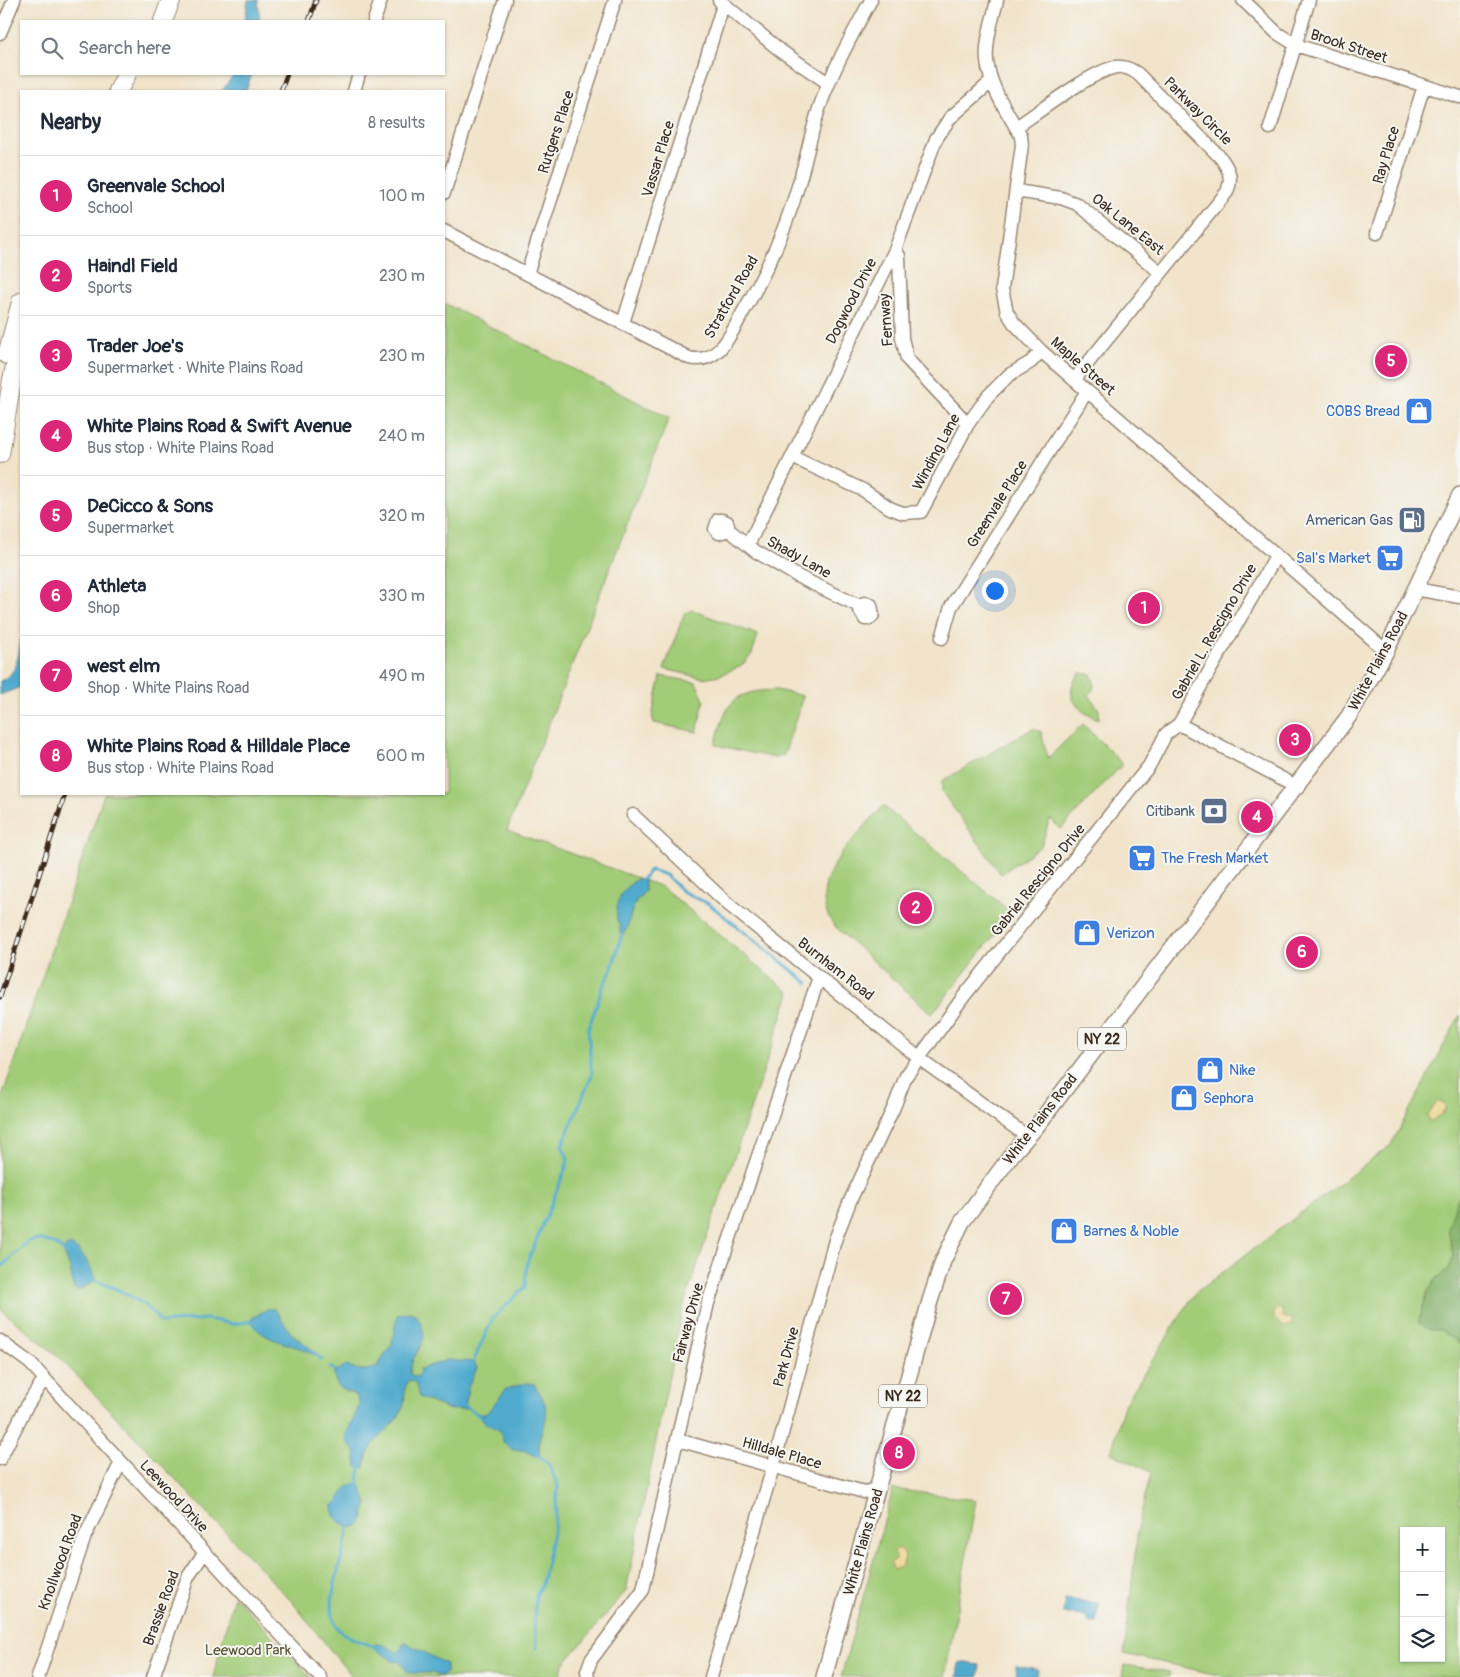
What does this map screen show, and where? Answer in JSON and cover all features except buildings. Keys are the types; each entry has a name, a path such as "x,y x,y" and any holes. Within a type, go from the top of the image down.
{"highway":[{"path":"152,20 160,0"},
{"path":"163,20 171,0"},
{"path":"119,90 126,75"},
{"path":"131,90 139,75"},
{"path":"0,388 20,306"},
{"path":"0,454 20,344"}],"main road":[{"name":"White Plains Road","path":"824,1677 943,1261 962,1222 1298,787 1356,707 1386,651 1460,495"}],"street":[{"path":"0,33 14,0"},
{"path":"374,20 381,0"},
{"path":"445,190 505,0"},
{"name":"Rutgers Place","path":"527,274 615,0"},
{"name":"Stratford Road","path":"445,232 689,358 698,360 710,357 724,345 777,248 799,184 819,108 828,83 871,0"},
{"name":"Maple Street","path":"998,0 987,46 987,61 992,81 1021,136 1022,145 1002,278 1003,302 1014,323 1041,351 1386,651"},
{"name":"Brook Street","path":"1243,0 1277,33 1296,45 1460,97"},
{"path":"1270,128 1309,0"},
{"path":"721,2 781,51 828,83"},
{"name":"Vassar Place","path":"623,323 721,2"},
{"name":"Parkway Circle","path":"1016,126 1090,78 1108,69 1125,67 1138,74 1200,136 1226,165 1230,174 1230,185 1227,192 1074,380"},
{"path":"354,90 359,75"},
{"name":"Dogwood Drive","path":"748,545 895,250 942,128 960,108 992,81"},
{"name":"Ray Place","path":"1377,233 1424,86"},
{"name":"Oak Lane East","path":"1016,191 1061,198 1077,204 1160,272"},
{"name":"Fernway","path":"895,250 899,256 902,338 907,359 968,424"},
{"name":"Winding Lane","path":"792,457 863,490 890,508 903,513 914,514 921,512 926,507 968,424 996,386 1009,375 1031,362 1041,351"},
{"name":"Greenvale Place","path":"942,638 951,607 1087,391"},
{"name":"Shady Lane","path":"729,530 748,545 799,578 857,606"},
{"name":"Gabriel L. Rescigno Drive","path":"1179,724 1276,556"},
{"path":"1415,589 1460,597"},
{"path":"1179,724 1298,787"},
{"name":"Gabriel Rescigno Drive","path":"919,1056 1149,766 1166,734 1179,724"},
{"name":"Burnham Road","path":"633,815 729,905 919,1056 1017,1131 1028,1137"},
{"name":"Fairway Drive","path":"588,1674 591,1660 643,1590 708,1304 819,977"},
{"name":"Park Drive","path":"711,1677 773,1467 835,1240 850,1201 894,1107 906,1076 919,1056"},
{"name":"Leewood Drive","path":"0,1341 22,1356 44,1379 320,1677"},
{"path":"0,1458 25,1409 44,1379"},
{"name":"Hilldale Place","path":"678,1440 864,1492 878,1488"},
{"name":"Knollwood Road","path":"38,1677 85,1536 121,1462"},
{"name":"Brassie Road","path":"154,1677 181,1594 192,1569 204,1553"}],"green space":[{"path":"445,304 669,418 507,830 662,887 790,993 683,1307 626,1591 563,1665 560,1677 352,1677 293,1603 59,1357 0,1309 0,1103 104,795 445,795"},
{"path":"692,610 758,635 752,654 741,666 720,675 703,678 664,669 684,614"},
{"path":"1080,673 1091,674 1094,685 1089,695 1099,710 1099,719 1084,712 1074,701 1072,688 1074,680"},
{"path":"661,676 696,682 704,700 697,732 654,723 652,716"},
{"path":"777,690 803,696 784,755 775,758 715,745 727,709 733,702 749,693"},
{"path":"1083,724 1123,764 1061,829 1050,819 1041,846 1001,874 942,792 942,781 1034,728 1041,732 1048,758"},
{"path":"883,806 1012,913 932,1014 837,928 831,921 825,905 825,890 829,874 849,844"},
{"path":"1460,1015 1460,1677 1227,1677 1124,1654 1138,1526 1151,1472 1111,1453 1124,1405 1195,1293 1391,1145"},
{"path":"1458,1197 1460,1198 1460,1344 1441,1330 1430,1330 1418,1322 1428,1291 1438,1277 1448,1270 1453,1257 1448,1228"},
{"path":"893,1489 976,1500 945,1677 841,1677"},
{"name":"Leewood Park","path":"234,1596 311,1677 213,1677"},
{"path":"1124,1665 1170,1672 1169,1677 1122,1677"}],"sand":[{"path":"1438,1101 1445,1103 1445,1111 1430,1122 1427,1115"},
{"path":"1278,1308 1283,1311 1282,1317 1293,1319 1291,1325 1284,1327 1274,1319 1274,1313"},
{"path":"899,1548 904,1552 905,1558 902,1566 894,1570 890,1563 896,1559 894,1552"}],"water":[{"path":"248,0 258,0 260,20 245,20"},
{"path":"233,75 252,75 246,90 223,90"},
{"path":"20,645 20,687 0,695 0,681 11,674 18,658"},
{"path":"639,878 644,881 645,891 635,903 623,935 620,934 620,925 617,921 618,901 628,886"},
{"path":"69,1245 82,1254 95,1279 79,1290 74,1289 70,1268 63,1250"},
{"path":"267,1309 275,1309 290,1332 316,1353 314,1355 262,1333 251,1319"},
{"path":"409,1312 415,1314 424,1333 421,1346 411,1365 410,1374 416,1377 419,1375 420,1369 447,1360 474,1362 477,1368 468,1387 465,1409 450,1410 419,1397 415,1382 409,1380 402,1410 392,1425 374,1444 366,1459 365,1468 357,1466 355,1451 347,1442 346,1434 360,1405 356,1395 337,1385 334,1372 346,1366 361,1370 377,1367 392,1344 397,1315"},
{"path":"526,1383 534,1384 546,1407 545,1423 540,1437 540,1454 536,1456 523,1450 512,1450 504,1443 499,1430 485,1423 480,1417 481,1414 486,1414 506,1389"},
{"path":"356,1483 360,1485 368,1505 364,1517 358,1526 350,1527 334,1516 333,1505 347,1488"},
{"path":"1065,1599 1099,1603 1096,1623 1088,1622 1088,1617 1063,1613"},
{"path":"405,1642 446,1664 446,1673 441,1676 431,1673 408,1673 401,1662 393,1661 374,1648 375,1644 384,1645 398,1653"},
{"path":"959,1662 980,1665 978,1677 957,1677"},
{"path":"1016,1666 1038,1670 1037,1677 1015,1677"}],"waterway":[{"path":"642,880 650,870 666,875 682,891 709,904 808,983"},
{"path":"473,1362 493,1318 525,1287 527,1263 566,1168 568,1158 562,1146 592,1075 588,1030 603,986 611,971 622,934"},
{"path":"0,1268 29,1241 33,1240 43,1240 58,1246 65,1253"},
{"path":"92,1279 121,1291 144,1304 162,1323 207,1319 233,1324 254,1321"},
{"path":"313,1352 322,1360"},
{"path":"330,1367 335,1370"},
{"path":"466,1407 481,1416"},
{"path":"535,1453 548,1463 558,1486 554,1528 542,1584 536,1596 534,1622 537,1648"},
{"path":"358,1487 360,1467"},
{"path":"349,1524 335,1582 332,1612 335,1624 343,1633 378,1648"}],"railway":[{"path":"309,20 316,0"},
{"path":"281,90 287,75"},
{"path":"0,997 65,795"}],"place":[{"name":"DeCicco & Sons","path":"1391,361"},
{"name":"COBS Bread","path":"1419,411"},
{"name":"American Gas","path":"1412,520"},
{"name":"Sal's Market","path":"1390,558"},
{"name":"Greenvale School","path":"1144,608"},
{"name":"Trader Joe's","path":"1295,740"},
{"name":"Citibank","path":"1214,811"},
{"name":"White Plains Road & Swift Avenue","path":"1257,817"},
{"name":"The Fresh Market","path":"1142,858"},
{"name":"Haindl Field","path":"916,908"},
{"name":"Verizon","path":"1087,933"},
{"name":"Athleta","path":"1302,952"},
{"name":"Nike","path":"1210,1070"},
{"name":"Sephora","path":"1184,1098"},
{"name":"Barnes & Noble","path":"1064,1231"},
{"name":"west elm","path":"1006,1299"},
{"name":"White Plains Road & Hilldale Place","path":"899,1453"}]}
